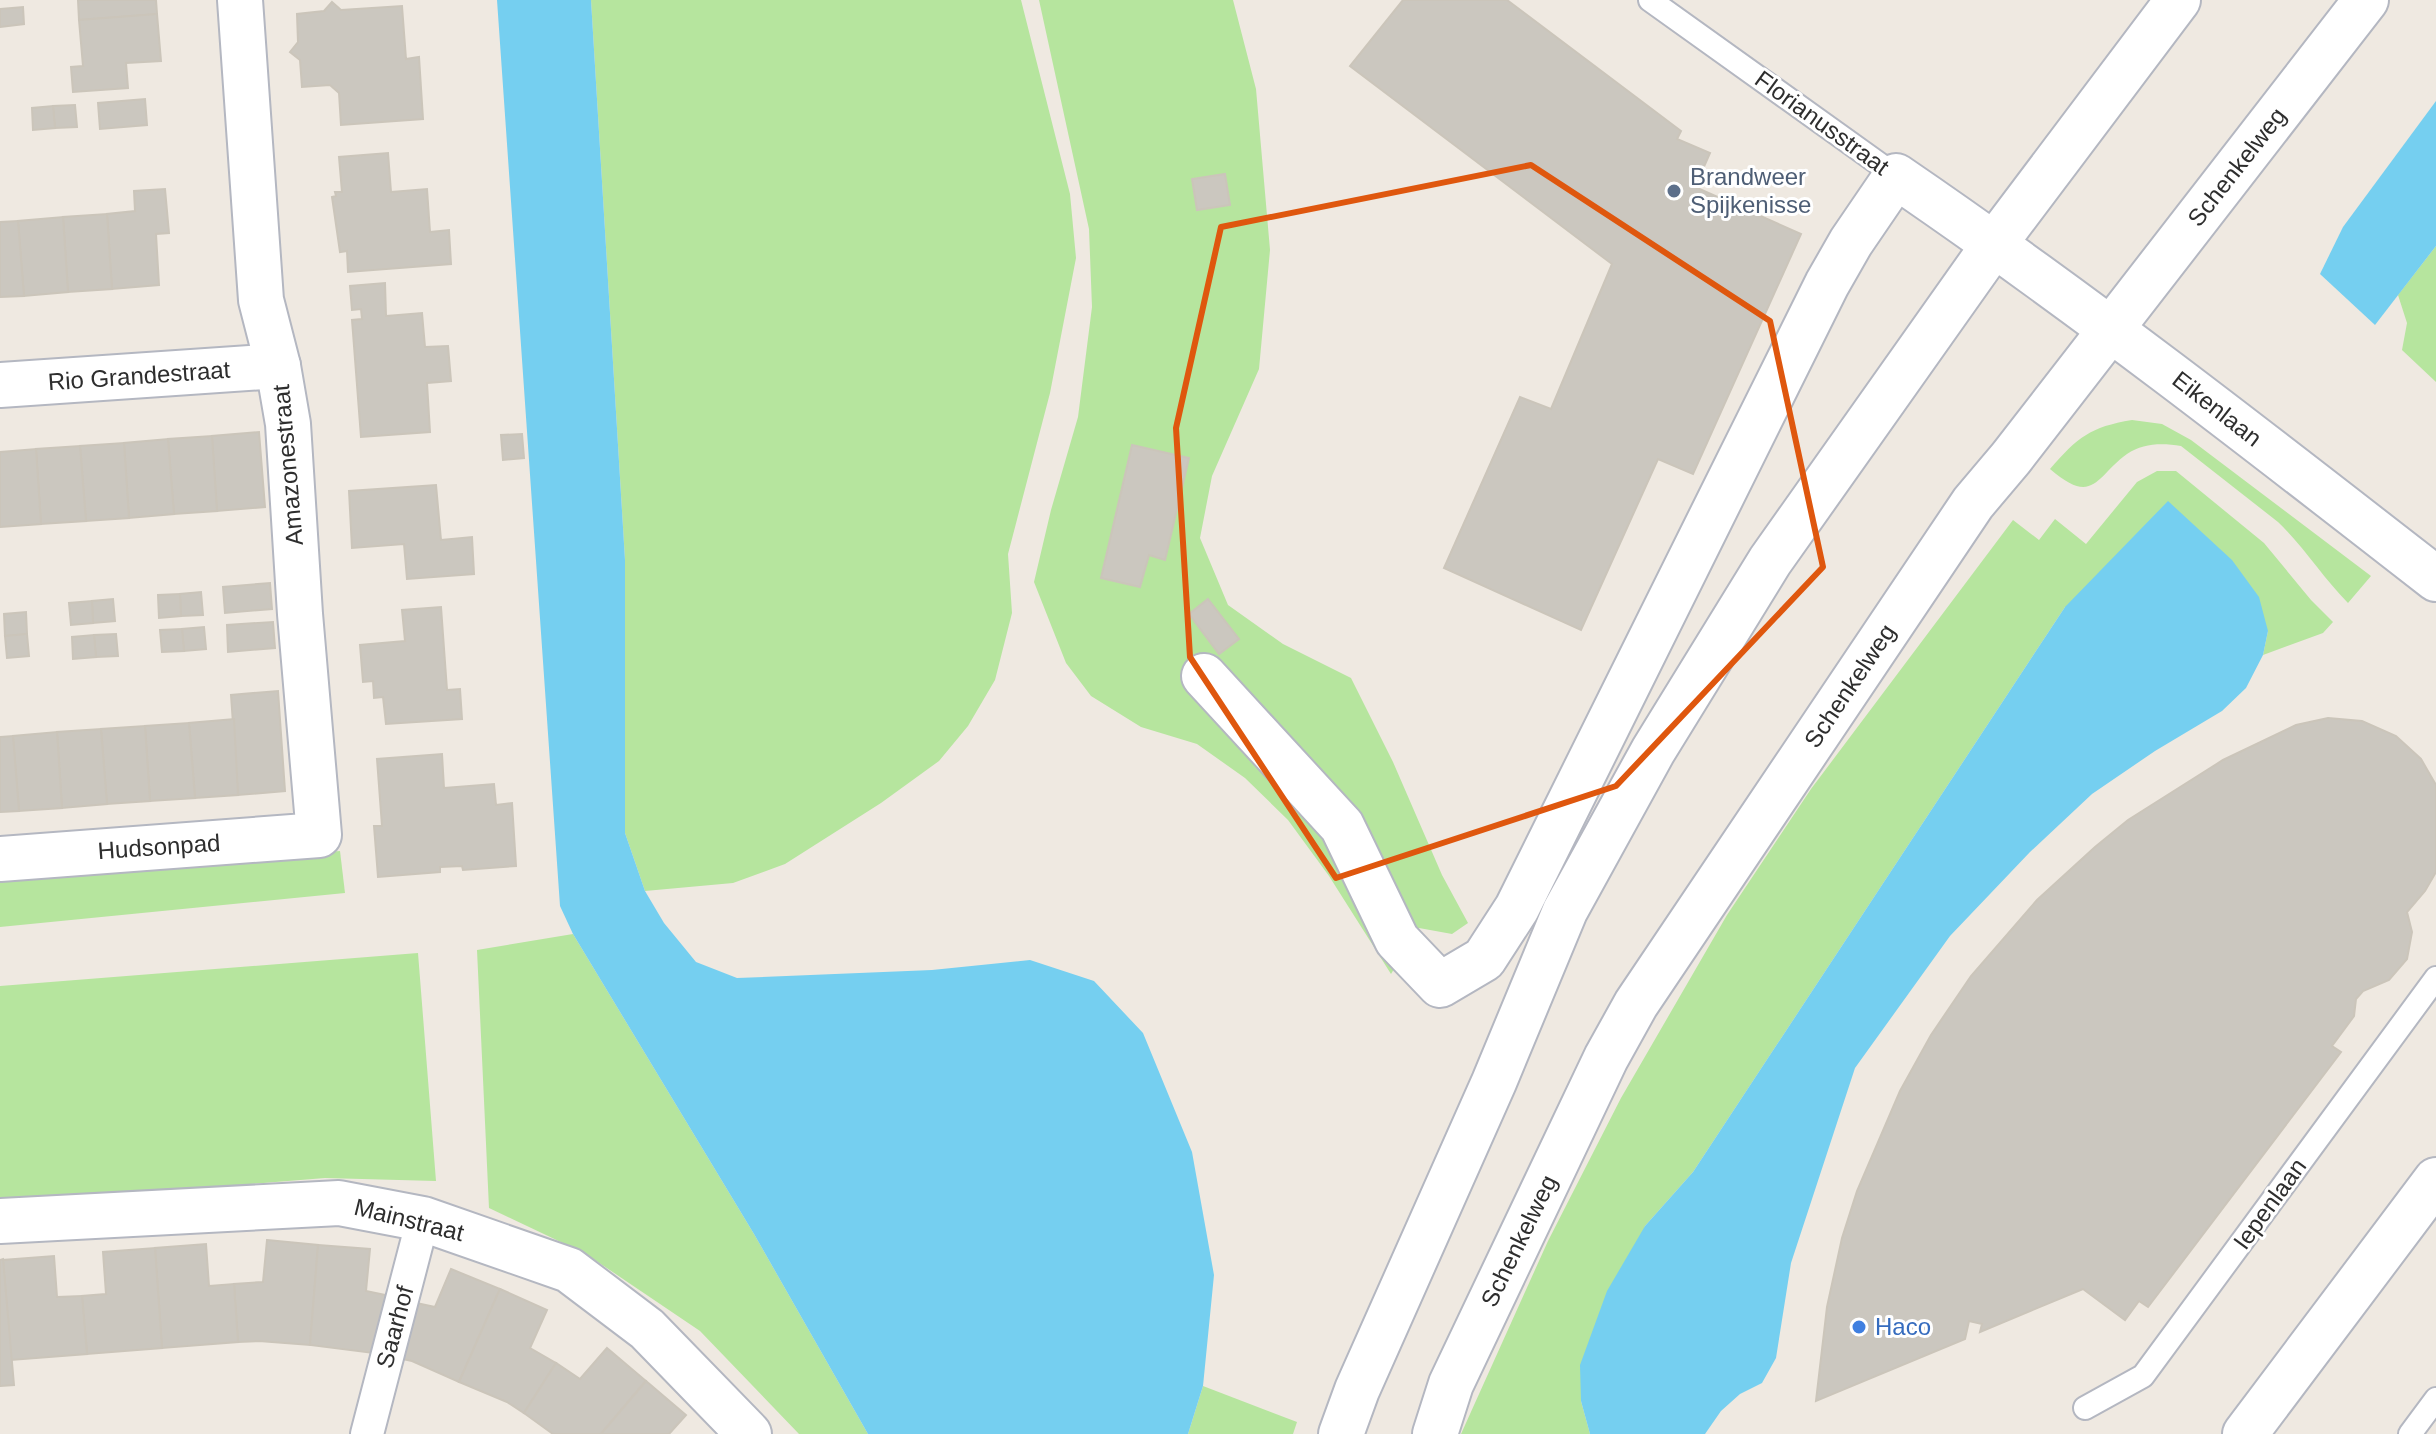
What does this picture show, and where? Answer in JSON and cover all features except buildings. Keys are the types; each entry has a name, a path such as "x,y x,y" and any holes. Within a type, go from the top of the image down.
{"street":[{"name":"Amazonestraat","path":"240,0 261,300 278,366 288,424 319,835"},
{"path":"1341,1434 1363,1376 1494,1082 1565,911 1638,778 1770,561 1995,243 2178,0"},
{"name":"Schenkelweg","path":"1435,1434 1451,1384 1606,1058 1636,1004 1973,503 2366,0"},
{"name":"Florianusstraat","path":"1896,176 1995,243"},
{"path":"1204,676 1342,826 1397,940 1440,985 1484,959 1517,908 1820,298 1851,242 1896,176"},
{"name":"Eikenlaan","path":"1995,243 2178,379 2436,579"},
{"name":"Rio Grandestraat","path":"0,385 278,366"},
{"name":"Hudsonpad","path":"0,859 319,835"},
{"path":"2245,1434 2436,1180"},
{"name":"Mainstraat","path":"0,1221 339,1203 423,1219 569,1270 647,1329 749,1434"},
{"name":"Saarhof","path":"367,1434 423,1219"}],"lane":[{"name":"Florianusstraat","path":"1650,0 1896,176"},
{"name":"Iepenlaan","path":"2085,1408 2143,1376 2436,978"},
{"path":"2410,1434 2436,1399"}],"highlighted area":[{"path":"1531,165 1770,321 1823,567 1616,786 1336,878 1190,657 1176,428 1221,227"}],"green space":[{"path":"591,0 1021,0 1070,194 1076,258 1050,393 1008,554 1012,613 995,680 968,726 939,761 881,803 785,864 733,883 645,891 625,833 625,560"},
{"path":"1039,0 1233,0 1256,89 1270,250 1259,369 1212,476 1200,538 1228,605 1283,644 1351,678 1393,762 1442,875 1468,923 1452,934 1419,928 1391,974 1329,876 1288,820 1245,778 1197,744 1141,727 1091,696 1066,663 1034,582 1078,417 1092,307 1089,229"},
{"path":"2436,246 2436,382 2402,350 2407,323 2398,295"},
{"path":"2132,420 2162,424 2191,440 2371,576 2348,603 2278,522 2181,446 2153,445 2133,450 2086,487 2076,486 2050,469 2086,435 2105,426"},
{"path":"2157,471 2176,471 2264,543 2333,622 2323,633 2263,655 2268,631 2065,607 1693,1172 1645,1226 1581,1401 1590,1434 1461,1434 1548,1241 1621,1098 1727,915 1811,789 2013,520 2039,540 2055,519 2086,544 2137,482"},
{"path":"340,851 345,893 0,927 0,879"},
{"path":"573,934 754,1234 868,1434 799,1434 700,1331 586,1254 489,1208 477,950"},
{"path":"418,953 436,1181 325,1178 0,1204 0,986"},
{"path":"1203,1386 1297,1422 1293,1434 1188,1434"}],"water":[{"path":"497,0 591,0 625,560 625,833 645,891 664,923 696,962 737,978 932,970 1030,960 1094,981 1143,1033 1192,1152 1214,1275 1203,1386 1188,1434 868,1434 754,1234 573,934 560,906"},
{"path":"2436,101 2436,246 2375,325 2320,274 2343,227"},
{"path":"2168,501 2232,560 2259,597 2268,631 2263,655 2246,688 2222,711 2092,794 2030,852 1950,936 1855,1068 1791,1263 1776,1358 1762,1383 1740,1394 1721,1411 1705,1434 1590,1434 1581,1401 1580,1365 1607,1291 1645,1226 1693,1172 2065,607"}],"place":[{"name":"Brandweer Spijkenisse","path":"1674,191"},
{"name":"Haco","path":"1859,1327"}]}
